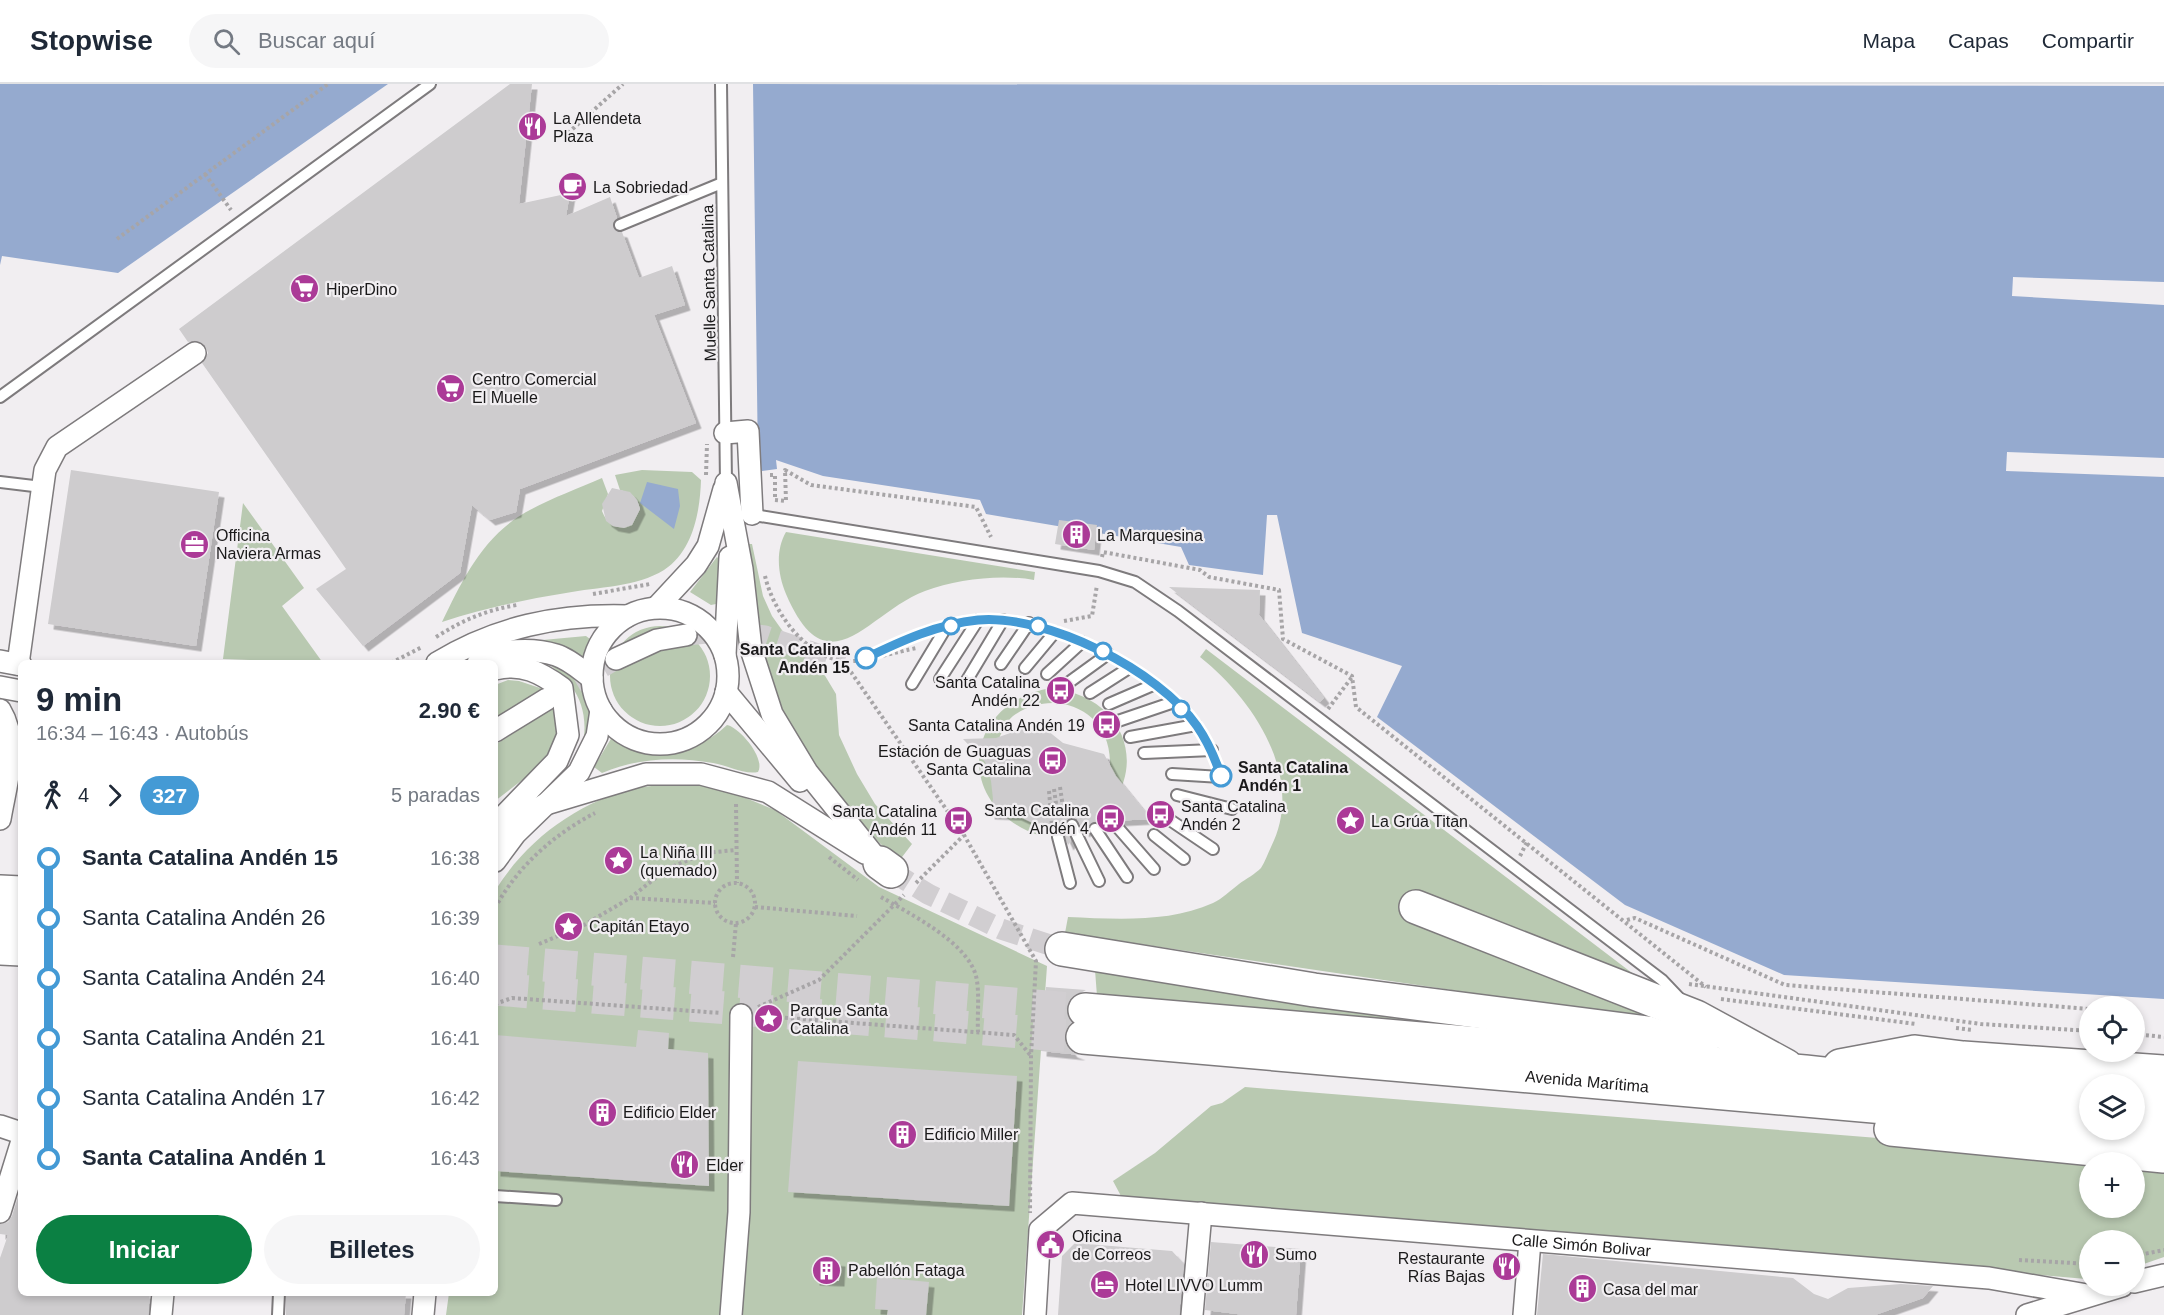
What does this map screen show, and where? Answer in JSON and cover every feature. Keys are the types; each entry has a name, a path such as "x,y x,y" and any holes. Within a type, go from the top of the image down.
{"highway":[{"path":"0,892 18,893"},
{"path":"1416,907 1704,999 1800,1072 1915,1052 1963,1058 2164,1072"},
{"path":"0,919 18,921"},
{"path":"0,948 18,949"},
{"path":"1062,949 1314,990 1648,1033 1742,1081 1855,1125 2164,1156"},
{"name":"Avenida Marítima","path":"1084,1024 1742,1081 2079,1124"},
{"name":"Avenida Marítima","path":"1742,1081 1800,1072 1958,1089 2079,1097"},
{"path":"2145,1102 2164,1103"},
{"path":"2145,1130 2164,1131"}],"street":[{"path":"13,664 45,470 57,447 195,353"},
{"path":"725,434 748,431 748,514 742,569 752,649 772,714 807,772 878,878"},
{"path":"716,483 748,514"},
{"path":"657,608 696,565 708,546 716,483"},
{"path":"627,616 612,627 601,642 594,659 592,678 601,710 614,726 630,737 650,744 670,744 689,738 706,727 719,711 726,692 728,674 725,655 730,566 716,483"},
{"path":"442,660 484,637 526,625 592,615 627,616 657,608 679,610 699,620 715,635 725,655"},
{"path":"616,659 657,640 686,635"},
{"path":"486,660 508,652 557,655 592,678"},
{"path":"498,668 511,665 539,672 562,688 568,735 557,761 498,822"},
{"path":"0,687 18,690"},
{"path":"726,692 878,878"},
{"path":"498,729 547,699"},
{"path":"0,710 8,723 11,747 0,819"},
{"path":"498,857 515,834 579,772 597,736 601,710"},
{"path":"498,830 546,804 646,774 701,774 768,792 878,878"},
{"path":"731,1315 740,1212 741,1015"},
{"path":"0,1126 18,1132"},
{"path":"0,1212 18,1154"},
{"name":"Calle Simón Bolivar","path":"1035,1315 1040,1230 1072,1203 1989,1278 2079,1294"},
{"path":"1192,1315 1201,1213"},
{"path":"1524,1315 1530,1241"},
{"path":"2145,1279 2164,1275"},
{"path":"161,1315 163,1296"},
{"path":"423,1315 425,1296"},
{"path":"2027,1315 2084,1296"}],"lane":[{"path":"1,395 430,84"},
{"name":"Muelle Santa Catalina","path":"716,483 725,434 721,84"},
{"path":"620,225 722,183"},
{"path":"0,482 42,487"},
{"path":"748,514 1099,571 1135,582 1178,611 1662,980 1704,999"},
{"path":"940,679 978,620"},
{"path":"967,680 1003,620"},
{"path":"1001,664 1029,623"},
{"path":"912,684 947,626"},
{"path":"1025,668 1055,632"},
{"path":"1047,674 1082,642"},
{"path":"1068,683 1108,654"},
{"path":"1090,693 1129,668"},
{"path":"1109,704 1153,685"},
{"path":"1118,721 1174,702"},
{"path":"1130,737 1196,725"},
{"path":"1144,753 1212,750"},
{"path":"1172,774 1221,777"},
{"path":"1177,795 1232,809"},
{"path":"1170,820 1213,849"},
{"path":"1072,825 1099,881"},
{"path":"1095,829 1127,877"},
{"path":"1119,829 1154,869"},
{"path":"1154,835 1184,859"},
{"path":"1055,836 1070,883"},
{"path":"498,1196 556,1200"},
{"path":"278,1315 279,1296"}],"path":[{"path":"117,239 328,84"},
{"path":"568,133 623,84"},
{"path":"205,174 239,222"},
{"path":"716,483 708,433 725,434"},
{"path":"748,514 767,475 775,475 775,500 786,501 785,470 811,485 976,507 991,538"},
{"path":"1099,571 1103,552 1200,570 1209,577 1279,590 1283,639 1353,675"},
{"path":"765,572 780,611 795,632 814,649 844,662 964,835 1036,961 1031,1056 1030,1221"},
{"path":"582,596 654,584"},
{"path":"399,660 463,620 490,609 524,604"},
{"path":"1341,693 1353,675"},
{"path":"1353,675 1356,707 1627,921 1704,999"},
{"path":"1054,789 1059,824"},
{"path":"1049,791 1055,836"},
{"path":"730,802 744,807"},
{"path":"736,804 737,884"},
{"path":"498,902 506,887 532,857 569,826 599,810"},
{"path":"741,1015 819,980 964,835"},
{"path":"539,944 584,925 630,898 667,869 705,853 736,850"},
{"path":"819,851 878,878 894,905 942,934 971,964 976,978 978,1032"},
{"path":"737,884 749,889 753,894 755,907 748,918 736,924 724,920 715,903 724,886 737,884"},
{"path":"630,898 715,903"},
{"path":"755,907 857,916"},
{"path":"1627,921 1635,918 1785,985 2079,1008"},
{"path":"733,957 736,924"},
{"path":"1662,980 1704,999 1922,1024"},
{"path":"1662,980 1704,999 1981,1024 2079,1030"},
{"path":"498,1003 512,998 1014,1035 1031,1056"},
{"path":"1945,1027 1978,1031"},
{"path":"2145,1035 2164,1037"},
{"path":"2145,1254 2164,1250"}],"green space":[{"path":"642,470 692,472 701,480 699,505 693,530 682,552 664,570 642,580 617,586 519,602 442,622 482,551 493,538 518,517 602,478 608,494 602,511 610,524 617,527 627,526 632,524 640,509 633,496 620,490 615,475"},
{"path":"243,503 304,588 282,606 321,660 223,659"},
{"path":"786,532 1035,572 1034,580 993,578 965,581 925,591 904,601 850,637 833,642 817,638 802,623 786,594 781,579 779,555"},
{"path":"749,544 752,544 763,596 772,616 794,647 821,669 836,694 839,735 857,774 875,804 912,844 899,861 861,825 827,784 797,740 784,716 768,676 758,639"},
{"path":"717,557 722,562 716,604 711,605 690,592"},
{"path":"650,626 670,626 696,640 707,657 710,676 707,695 696,712 670,726 650,726 632,718 618,704 610,686 610,666 618,648 632,634"},
{"path":"586,636 590,639 584,657 561,647 521,642"},
{"path":"1206,649 1636,976 1681,1024 1065,933 1068,917 1160,917 1196,909 1220,899 1259,870 1264,863 1280,821 1282,794 1278,768 1269,742 1239,695 1200,657"},
{"path":"538,658 566,670 582,683 587,691 592,711 586,739 583,711 574,690 567,680 549,664"},
{"path":"508,680 519,681 543,689 498,718 498,684"},
{"path":"1051,688 1079,695 1101,708 1117,725 1125,746 1126,768 1120,791 1106,812 1083,830 1100,796 1109,768 1107,743 1100,728 1090,716 1076,708 1061,704 1045,703 1029,707 1013,716 994,748 1042,819 1038,835 1011,821 992,801 981,779 979,756 985,733 999,713 1021,697"},
{"path":"560,703 564,716 548,760 498,799 498,743"},
{"path":"727,725 738,731 750,744 758,759 758,772 747,772 699,761 670,759 642,761 602,773 594,767 612,737 643,749 677,751 709,739"},
{"name":"Parque Santa Catalina","path":"698,785 729,791 775,810 879,887 1047,966 1022,1315 446,1315 449,1296 498,1296 498,887 522,855 538,839 575,813 616,794 637,788"},
{"path":"1095,970 1552,1033 1097,996"},
{"path":"1245,1087 2079,1154 2079,1218 2145,1218 2145,1159 2164,1161 2164,1257 2145,1264 2145,1230 2079,1230 2079,1278 1121,1196 1113,1181 1155,1153 1211,1106 1222,1103"}],"water":[{"path":"0,84 388,84 118,273 2,256 0,265"},
{"path":"753,84 2164,86 2164,282 2013,277 2012,296 2164,305 2164,458 2007,452 2006,471 2164,477 2164,999 1784,975 1625,905 1377,717 1402,666 1302,633 1277,515 1267,515 1263,575 1189,565 1181,547 986,514 980,500 823,476 776,460 777,469 762,471 758,465"},
{"path":"647,482 678,489 680,506 674,529 640,503"}],"building":[{"name":"Centro Comercial El Muelle","path":"510,84 532,84 519,204 570,193 566,216 610,197 617,218 613,227 616,231 622,232 639,278 672,266 685,305 654,315 696,423 520,489 516,512 490,520 472,505 460,573 363,646 316,589 346,569 202,363 208,353 205,345 195,340 188,342 179,329"},
{"path":"71,470 219,492 196,646 48,624"},
{"path":"612,488 630,492 637,500 640,509 632,525 624,528 613,526 606,521 602,504"},
{"name":"La Marquesina","path":"1059,520 1097,525 1094,550 1055,544"},
{"path":"1169,587 1260,590 1259,615 1324,698 1320,702"},
{"path":"1038,723 1063,743 1104,754 1116,776 1151,819 1094,822 1084,832 1077,819 1069,818 1065,825 1071,841 1068,845 1061,830 1052,832 1016,815 989,814 993,799 991,781 985,762 963,739 996,738"},
{"path":"1046,987 1086,990 1070,999 1066,1008 1072,1023 1064,1035 1066,1044 1072,1052 1080,1055 1041,1051"},
{"name":"Edificio Elder","path":"638,1030 669,1033 668,1049 708,1053 709,1186 498,1171 498,1035 636,1047"},
{"name":"Edificio Miller","path":"798,1061 1017,1076 1009,1206 788,1192"},
{"path":"18,1197 18,1296 150,1296 148,1315 0,1315 0,1258 8,1235 0,1234 0,1224 8,1222"},
{"path":"1211,1242 1301,1249 1296,1315 1245,1315 1205,1310"},
{"path":"1075,1243 1172,1251 1184,1264 1179,1315 1058,1315 1062,1256"},
{"path":"1543,1254 1793,1278 1814,1294 1828,1299 1848,1288 1901,1284 1933,1286 1923,1298 1875,1315 1537,1315"},
{"name":"Pabellón Fataga","path":"816,1259 840,1261 839,1281 814,1280"},
{"path":"877,1277 929,1282 926,1315 887,1315 888,1310 875,1309"},
{"path":"286,1296 406,1296 404,1315 286,1315"}],"tunnel":[{"path":"686,635 727,631 765,636 844,663"},
{"path":"549,698 616,659"},
{"path":"891,871 928,894 1001,929 1062,949"},
{"path":"498,961 1085,1010"},
{"path":"498,989 1083,1037"}],"bus line":[{"name":"327","path":"866,658 907,639 947,626 978,620 1029,623 1108,654 1153,685 1174,702 1196,725 1212,750 1221,776"}],"place":[{"name":"La Allendeta Plaza","path":"532,127"},
{"name":"La Sobriedad","path":"572,187"},
{"name":"HiperDino","path":"305,289"},
{"name":"Centro Comercial El Muelle","path":"451,388"},
{"name":"La Marquesina","path":"1076,535"},
{"name":"Officina Naviera Armas","path":"195,544"},
{"name":"Santa Catalina Andén 15","path":"866,658"},
{"name":"Santa Catalina Andén 22","path":"1061,691"},
{"name":"Santa Catalina Andén 19","path":"1106,725"},
{"name":"Estación de Guaguas Santa Catalina","path":"1052,760"},
{"name":"Santa Catalina Andén 1","path":"1221,776"},
{"name":"Santa Catalina Andén 2","path":"1160,815"},
{"name":"Santa Catalina Andén 4","path":"1110,819"},
{"name":"Santa Catalina Andén 11","path":"958,820"},
{"name":"La Grúa Titan","path":"1350,821"},
{"name":"La Niña III (quemado)","path":"619,861"},
{"name":"Capitán Etayo","path":"568,926"},
{"name":"Parque Santa Catalina","path":"769,1019"},
{"name":"Edificio Elder","path":"602,1112"},
{"name":"Edificio Miller","path":"903,1134"},
{"name":"Elder","path":"685,1165"},
{"name":"Oficina de Correos","path":"1051,1245"},
{"name":"Sumo","path":"1254,1254"},
{"name":"Restaurante Rías Bajas","path":"1506,1267"},
{"name":"Pabellón Fataga","path":"827,1270"},
{"name":"Hotel LIVVO Lumm","path":"1104,1285"},
{"name":"Casa del mar","path":"1582,1289"}]}
